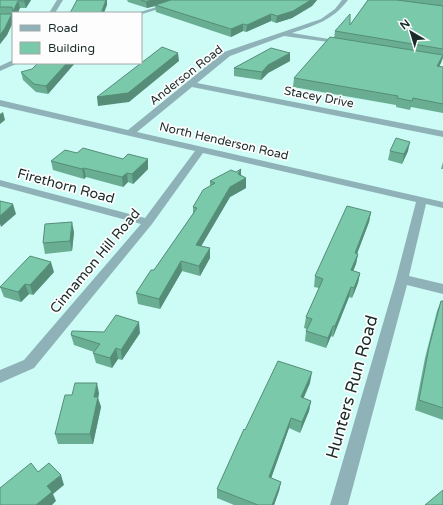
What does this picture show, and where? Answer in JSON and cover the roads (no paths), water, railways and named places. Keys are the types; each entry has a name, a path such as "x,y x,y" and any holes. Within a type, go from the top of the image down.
{"street":[{"path":"53,12 60,0"},
{"path":"142,12 186,0"},
{"name":"Anderson Road","path":"130,133 227,54 323,20 337,10 345,0"},
{"path":"282,34 347,44"},
{"path":"0,69 12,63"},
{"name":"Stacey Drive","path":"191,84 443,134"},
{"name":"North Henderson Road","path":"0,103 443,205"},
{"name":"Cinnamon Hill Road","path":"0,377 30,364 148,222 201,149"},
{"name":"Firethorn Road","path":"0,183 148,222"},
{"name":"Hunters Run Road","path":"339,505 402,279 422,200"},
{"path":"402,279 443,289"}]}
